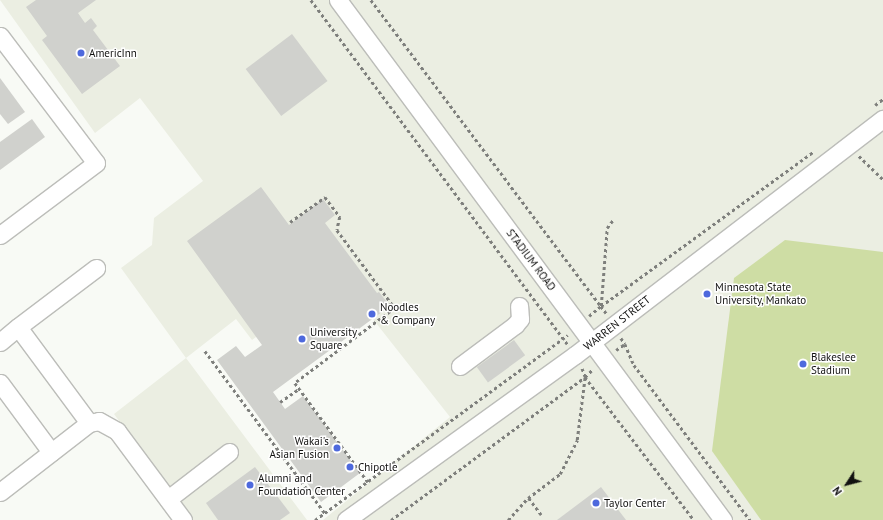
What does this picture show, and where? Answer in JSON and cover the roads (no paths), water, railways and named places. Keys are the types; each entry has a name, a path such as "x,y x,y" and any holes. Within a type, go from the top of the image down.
{"street":[{"name":"STADIUM ROAD","path":"338,0 579,324 602,360 722,520"},
{"path":"0,36 96,163 0,235"},
{"name":"WARREN STREET","path":"346,520 591,343 877,114"},
{"path":"0,342 96,268"},
{"path":"460,366 515,325 520,319 519,306"},
{"path":"18,327 89,423"},
{"path":"0,383 51,452"},
{"path":"0,492 89,423 98,420 117,431 183,520"},
{"path":"168,499 229,452"}],"place":[{"name":"AmericInn","path":"81,53"},
{"name":"Minnesota State University, Mankato","path":"707,294"},
{"name":"Noodles & Company","path":"372,314"},
{"name":"University Square","path":"302,339"},
{"name":"Blakeslee Stadium","path":"803,364"},
{"name":"Wakai's Asian Fusion","path":"337,448"},
{"name":"Chipotle","path":"350,467"},
{"name":"Alumni and Foundation Center","path":"250,485"},
{"name":"Taylor Center","path":"596,503"}]}
